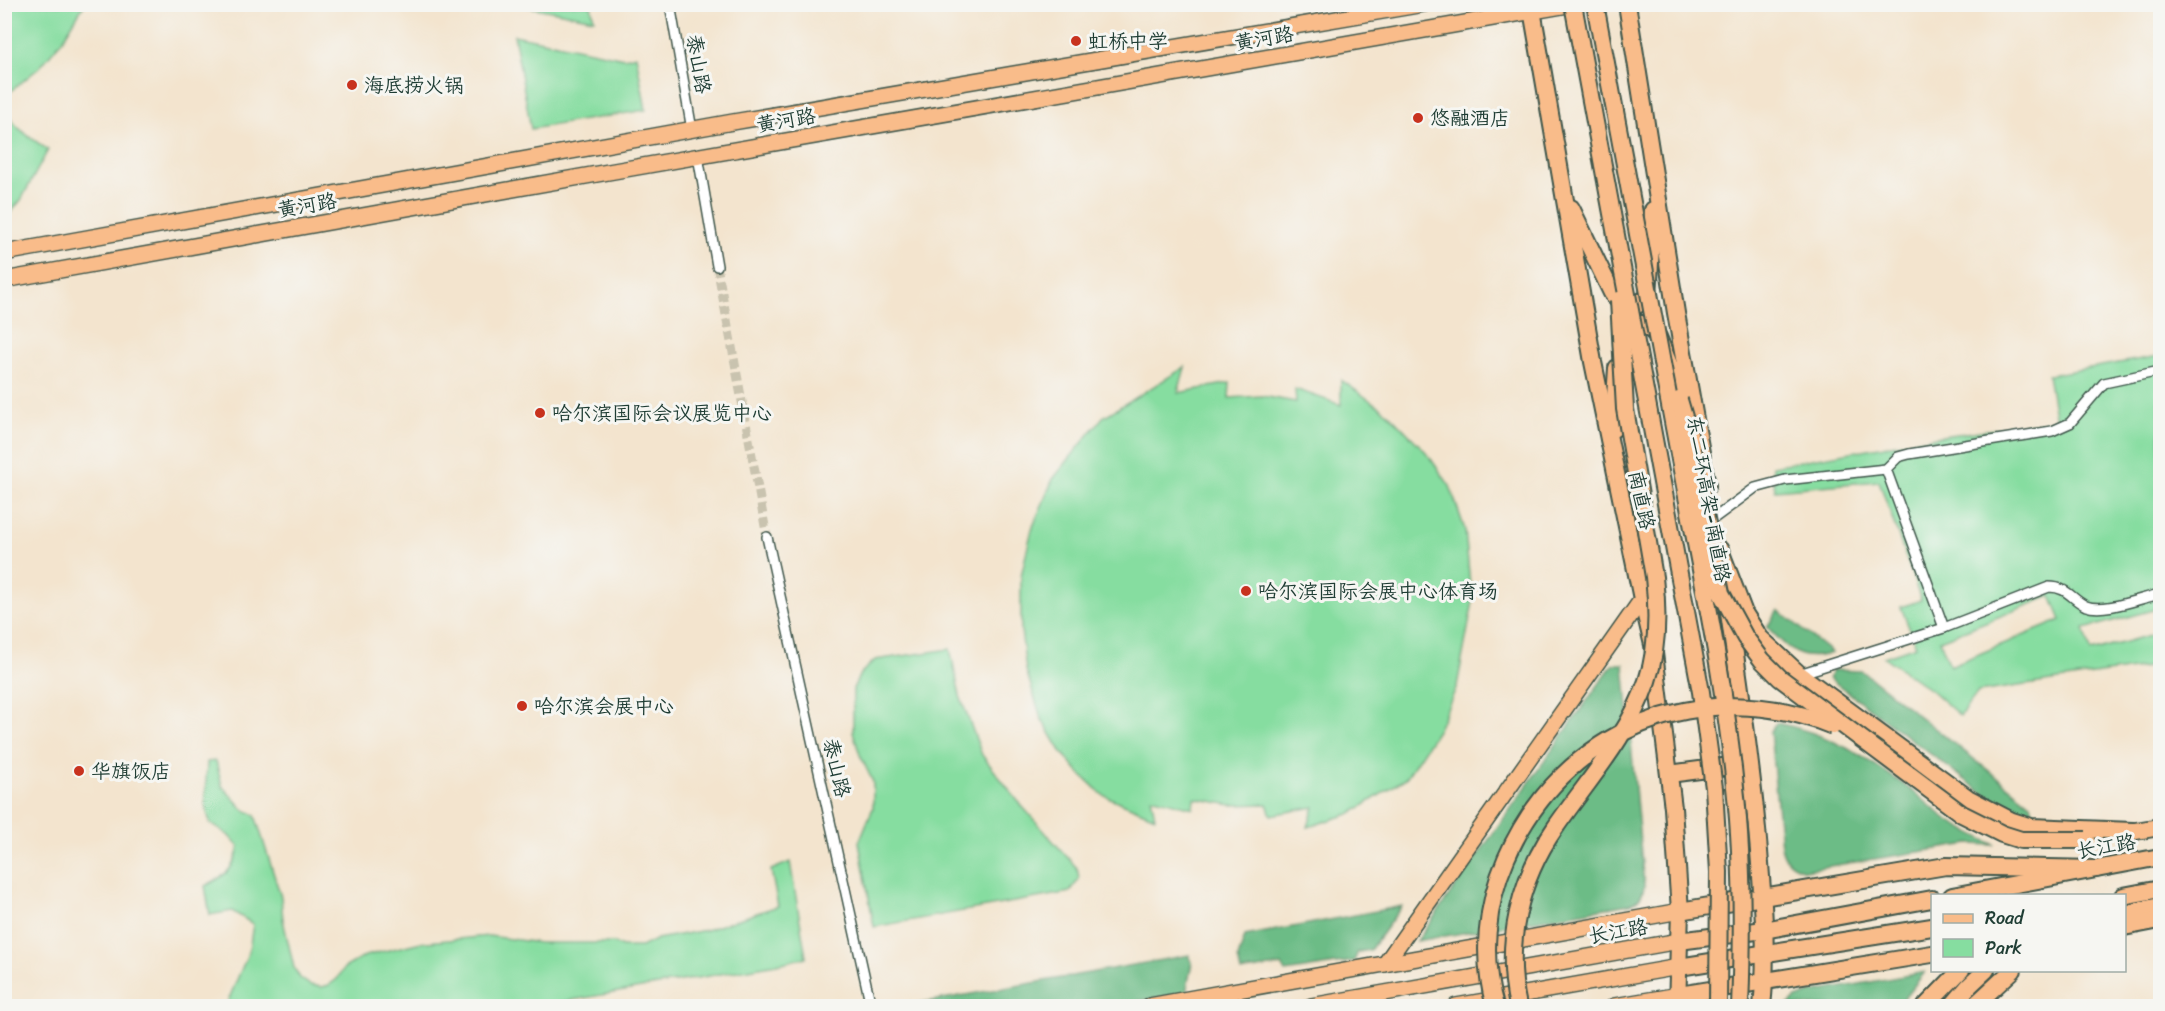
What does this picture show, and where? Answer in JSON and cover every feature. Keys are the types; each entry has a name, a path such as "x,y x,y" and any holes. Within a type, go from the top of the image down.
{"highway":[{"path":"1574,4 1695,659 1714,788 1719,882 1718,1006"},
{"name":"东二环高架-南直路","path":"1595,4 1706,600 1735,788 1743,942 1740,1006"},
{"path":"1627,4 1654,176 1720,550 1750,764 1763,896 1765,982 1762,1006"},
{"name":"南直路","path":"1532,8 1562,188 1611,453 1653,645 1669,774 1680,911 1678,1001"},
{"path":"1562,188 1612,293 1620,303 1634,307 1648,297 1654,176"},
{"path":"1518,1006 1513,972 1514,937 1525,885 1554,830 1606,760 1633,715 1648,679 1655,640 1657,601 1654,577 1625,409 1616,233"},
{"path":"1653,308 1689,434 1721,593 1735,621 1762,660 1780,678 1896,767"},
{"path":"1611,453 1620,339 1625,328 1634,323 1647,325 1659,337 1699,438"},
{"path":"1720,550 1744,614 1760,638 1799,674 1968,798 1990,811 2031,827 2133,831"},
{"path":"1495,1006 1487,966 1487,936 1491,908 1503,866 1514,840 1554,783 1588,753 1629,728 1669,714 1724,705 1752,705 1815,718 1848,732 1962,814 2002,834 2021,840 2086,840 2160,827"},
{"path":"1669,774 1750,764"},
{"name":"长江路","path":"1964,894 2160,857"},
{"path":"1680,911 1946,866 2096,869"},
{"path":"2126,896 2160,891"},
{"path":"2126,900 2160,891"},
{"name":"长江路","path":"1680,941 1764,930 1931,899"},
{"path":"2126,914 2160,906"},
{"path":"2126,927 2160,920"},
{"path":"1679,967 1931,927"},
{"path":"1678,1001 1765,982 1931,954"},
{"path":"1926,1006 1959,972"},
{"path":"1952,1006 1984,972"},
{"path":"1974,1006 2011,972"}],"main road":[{"name":"黄河路","path":"4,253 692,130 1424,4"},
{"name":"黄河路","path":"4,280 1532,8 1574,4"},
{"path":"1384,964 1642,599"},
{"path":"1149,1006 1680,911"},
{"name":"长江路","path":"1311,1006 1680,941"},
{"path":"1456,1006 1679,967"},
{"path":"1614,1006 1678,1001"}],"street":[{"name":"泰山路","path":"670,4 692,130"},
{"path":"698,156 717,266"},
{"path":"1713,519 1755,488 1785,480 1886,469 1898,457 1909,454 2052,431 2070,423 2104,383 2160,371"},
{"path":"1886,469 1944,628"},
{"name":"泰山路","path":"767,537 871,1006"},
{"path":"1799,674 1944,628 2049,587 2060,587 2086,606 2101,609 2160,594"}],"green space":[{"path":"5,4 84,5 63,39 40,67 5,96"},
{"path":"519,5 591,5 594,19"},
{"path":"514,35 624,58 636,55 646,110 531,129"},
{"path":"4,102 15,124 48,150 21,200 5,219"},
{"path":"2160,356 2160,608 2084,629 2091,652 2160,632 2160,665 1978,692 1960,716 1932,691 1884,657 1916,646 1901,607 1921,600 1879,481 1775,490 1772,466 1942,436 2056,421 2048,375","holes":["2051,596 2061,620 1950,666 1940,640"]},
{"name":"哈尔滨国际会展中心体育场","path":"1185,367 1178,393 1230,383 1229,398 1262,396 1296,402 1295,389 1341,405 1341,380 1388,413 1426,452 1450,486 1465,530 1472,607 1457,686 1438,729 1406,778 1352,813 1308,827 1314,807 1271,815 1267,804 1231,805 1194,798 1193,808 1151,797 1155,817 1103,795 1080,774 1061,751 1041,718 1026,670 1021,630 1021,576 1032,529 1053,479 1103,417"},
{"path":"1778,610 1832,653 1811,657 1789,648 1767,627"},
{"path":"950,649 960,696 982,755 1021,805 1077,868 1079,879 1070,892 874,927 859,842 873,808 873,782 860,755 853,732 853,689 860,674 875,660"},
{"path":"1613,664 1624,664 1644,887 1641,896 1629,904 1417,941"},
{"path":"1833,670 1862,671 2031,804 2034,816 2001,805 1980,791 1829,678"},
{"path":"1776,723 1814,733 1847,748 1895,778 1947,819 1995,845 1969,844 1805,870 1792,865 1784,856 1781,846 1770,731"},
{"path":"216,761 222,786 243,809 255,815 281,897 283,920 294,968 300,978 310,985 322,987 329,985 337,979 344,968 365,956 417,943 489,936 540,943 614,943 622,947 641,947 657,939 706,930 778,906 771,870 790,862 806,957 539,1006 226,1006 249,951 253,924 232,911 210,915 205,886 228,871 239,847 228,835 210,823 205,804 207,762"},
{"path":"1402,906 1370,950 1358,952 1354,961 1286,972 1282,965 1241,972 1238,958 1245,936"},
{"path":"1189,955 1192,962 1186,993 1106,1006 904,1006"},
{"path":"1925,972 1898,1006 1787,1006 1796,998 1810,993"}],"tunnel":[{"path":"717,266 767,537"}],"place":[{"name":"虹桥中学","path":"1076,41"},
{"name":"海底捞火锅","path":"352,85"},
{"name":"悠融酒店","path":"1418,118"},
{"name":"哈尔滨国际会议展览中心","path":"540,413"},
{"name":"哈尔滨国际会展中心体育场","path":"1246,591"},
{"name":"哈尔滨会展中心","path":"522,706"},
{"name":"华旗饭店","path":"79,771"}]}
